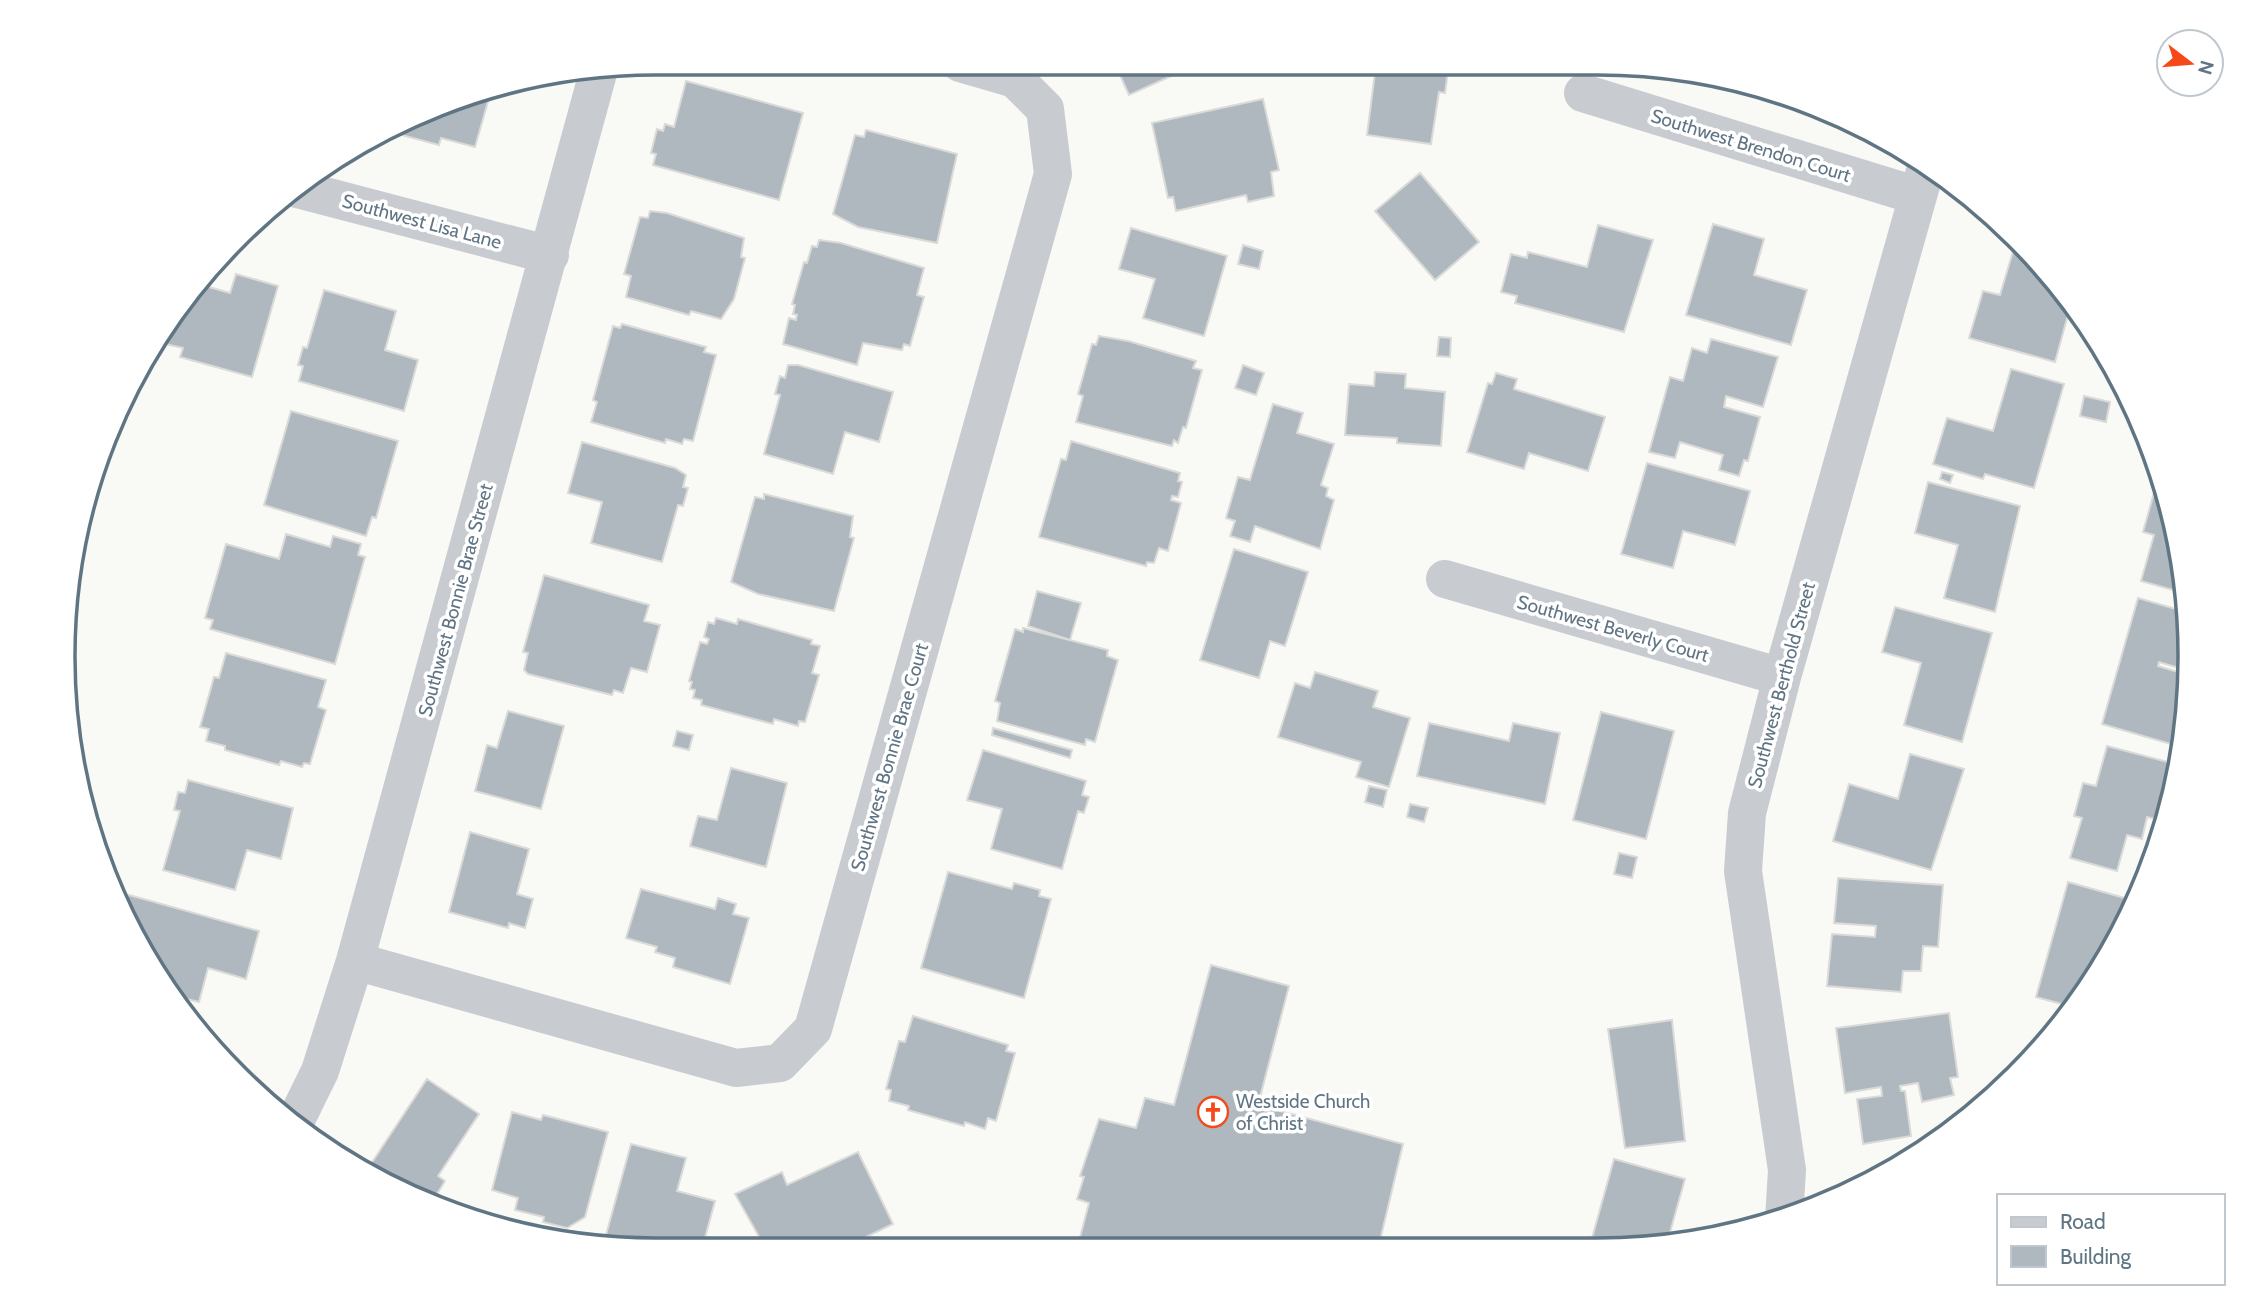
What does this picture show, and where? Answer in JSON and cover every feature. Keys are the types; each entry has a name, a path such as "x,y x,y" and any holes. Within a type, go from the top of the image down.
{"street":[{"name":"Southwest Bonnie Brae Court","path":"355,961 736,1068 780,1063 813,1028 1053,174 1045,109 1014,79 1000,75"},
{"name":"Southwest Bonnie Brae Street","path":"299,1115 320,1071 355,961 597,78"},
{"name":"Southwest Brendon Court","path":"1583,93 1923,180"},
{"name":"Southwest Berthold Street","path":"1785,1206 1787,1170 1743,871 1747,813 1782,677 1923,180"},
{"name":"Southwest Lisa Lane","path":"308,192 550,255"},
{"name":"Southwest Beverly Court","path":"1445,579 1782,677"}],"building":[{"path":"1120,75 1174,75 1129,95"},
{"path":"1375,75 1447,75 1445,93 1439,92 1431,144 1367,135"},
{"path":"686,81 803,113 779,200 653,165 656,154 651,153 657,129 663,131 665,124 674,127"},
{"path":"1263,99 1279,170 1271,172 1274,196 1248,202 1246,195 1176,211 1173,197 1168,198 1152,123"},
{"path":"488,100 475,147 441,138 439,145 400,135 434,119"},
{"path":"866,130 957,154 937,243 858,227 833,214 855,135 864,137"},
{"path":"1420,173 1479,242 1435,280 1375,211"},
{"path":"650,211 667,213 744,238 741,257 745,258 734,299 721,319 691,311 689,315 626,297 631,276 624,274 640,217 648,218"},
{"path":"1713,224 1764,239 1754,275 1807,290 1791,345 1686,315"},
{"path":"1598,225 1653,240 1624,332 1515,303 1517,296 1501,292 1511,254 1527,258 1528,252 1587,267"},
{"path":"1131,228 1227,256 1204,336 1143,318 1155,279 1119,269"},
{"path":"819,240 841,243 924,268 917,295 924,297 910,346 904,344 902,350 863,343 857,365 783,344 789,318 796,320 797,315 793,314 795,305 792,304 804,262 807,263 812,246 817,247"},
{"path":"1243,245 1263,251 1259,269 1238,264"},
{"path":"2013,251 2068,316 2055,362 1969,338 1983,291 2000,295"},
{"path":"236,274 278,286 252,377 180,357 183,348 167,344 208,287 230,293"},
{"path":"324,290 396,311 385,350 418,360 404,411 299,381 303,366 298,365 303,347 307,348"},
{"path":"622,324 706,347 704,352 716,355 693,441 684,439 682,444 666,439 665,443 591,422 597,402 593,400 613,326 620,328"},
{"path":"1099,336 1128,341 1196,361 1193,368 1202,370 1186,428 1183,427 1178,443 1174,440 1172,446 1076,422 1083,396 1078,394 1092,344 1096,345"},
{"path":"1439,337 1451,338 1450,357 1437,356"},
{"path":"1711,339 1778,357 1763,407 1726,396 1724,407 1760,417 1748,461 1744,460 1739,476 1719,470 1723,455 1680,442 1675,458 1649,452 1670,377 1683,381 1692,348 1707,353"},
{"path":"788,365 798,365 893,392 879,442 845,432 833,474 764,454 780,395 775,394 780,376 785,378"},
{"path":"1243,365 1264,373 1256,395 1235,388"},
{"path":"2011,369 2064,384 2034,488 1985,474 1983,479 1933,464 1947,418 1993,431"},
{"path":"1375,372 1406,374 1405,388 1445,392 1441,446 1397,443 1397,438 1345,435 1349,384 1374,386"},
{"path":"1496,373 1517,379 1514,389 1605,417 1588,471 1529,453 1524,469 1467,452 1488,383 1492,384"},
{"path":"2084,396 2110,402 2106,422 2080,416"},
{"path":"1273,404 1303,413 1297,433 1334,444 1321,485 1328,488 1326,496 1334,500 1320,549 1255,526 1250,542 1230,536 1235,521 1226,518 1238,477 1250,480"},
{"path":"291,411 398,441 376,518 372,517 366,536 264,505"},
{"path":"1071,441 1180,473 1178,481 1182,482 1178,497 1172,496 1171,500 1181,503 1168,551 1159,548 1154,563 1147,562 1146,566 1039,537 1061,459 1066,460"},
{"path":"582,442 675,468 686,475 683,487 688,488 683,506 678,505 662,562 591,543 602,502 568,493"},
{"path":"1647,463 1750,491 1735,545 1683,531 1673,568 1621,554"},
{"path":"1942,472 1953,475 1950,483 1940,479"},
{"path":"1928,482 2020,506 1995,612 1944,598 1958,545 1915,533"},
{"path":"2154,493 2167,543 2174,590 2141,581 2154,535 2143,532"},
{"path":"764,494 853,516 850,537 854,538 834,611 758,594 731,582 755,497 764,499"},
{"path":"286,534 330,547 333,536 361,544 358,555 365,557 335,664 210,629 213,620 205,618 226,544 279,559"},
{"path":"1234,549 1308,572 1285,646 1270,641 1259,678 1200,660"},
{"path":"544,575 649,605 644,621 660,625 647,672 631,668 623,693 614,690 612,695 528,674 524,670 528,653 523,652"},
{"path":"1037,591 1081,603 1070,640 1028,626"},
{"path":"2138,598 2176,609 2178,668 2159,662 2158,666 2178,672 2171,744 2102,724"},
{"path":"1895,607 1992,633 1962,742 1904,725 1921,663 1882,652"},
{"path":"716,618 737,624 738,619 812,640 811,644 820,646 812,673 819,675 805,722 799,721 798,726 774,719 773,724 701,705 702,700 693,698 695,690 690,689 692,682 689,681 700,642 707,644 709,639 704,637 708,622 714,624"},
{"path":"1023,628 1108,650 1107,656 1118,660 1095,742 1086,739 1085,745 997,721 1000,703 995,701 1015,629 1023,632"},
{"path":"226,653 326,680 318,707 326,710 310,764 304,763 302,767 281,761 279,765 225,750 225,746 206,741 209,729 200,727 214,677 219,678"},
{"path":"1315,672 1378,691 1373,707 1410,718 1389,787 1356,777 1361,762 1278,737 1295,683 1310,688"},
{"path":"508,711 564,726 541,809 475,791 487,745 497,748"},
{"path":"1601,712 1674,731 1646,839 1573,820"},
{"path":"1429,723 1509,741 1513,723 1560,733 1545,804 1417,776"},
{"path":"993,728 1072,750 1070,758 992,735"},
{"path":"677,731 693,735 689,750 673,746"},
{"path":"2107,746 2168,762 2154,819 2147,817 2142,839 2127,835 2117,871 2070,858 2082,818 2074,816 2083,783 2096,786"},
{"path":"983,750 1086,781 1082,795 1089,797 1084,813 1078,811 1062,869 991,849 1002,809 967,800"},
{"path":"1910,754 1964,769 1931,870 1833,841 1849,784 1898,799"},
{"path":"731,768 787,783 766,867 690,846 698,816 717,820"},
{"path":"188,780 293,808 281,859 247,850 235,890 163,870 180,811 174,810 178,792 185,793"},
{"path":"1369,786 1387,790 1383,807 1365,802"},
{"path":"1410,804 1428,808 1424,822 1407,817"},
{"path":"470,832 529,849 517,894 533,899 525,928 509,923 508,928 449,912"},
{"path":"1619,853 1637,857 1632,878 1614,874"},
{"path":"948,872 1012,889 1014,883 1040,890 1039,896 1051,899 1024,998 921,968"},
{"path":"1838,878 1943,885 1938,947 1923,946 1921,971 1903,971 1901,992 1827,986 1832,934 1875,937 1876,926 1834,923"},
{"path":"2068,882 2125,898 2100,947 2062,1004 2036,997"},
{"path":"641,889 715,909 718,898 736,904 733,914 749,918 730,984 673,967 675,958 655,952 657,947 626,938"},
{"path":"129,895 259,931 246,979 208,968 199,1002 187,999 153,947 128,898"},
{"name":"Westside Church of Christ","path":"1211,965 1289,986 1258,1105 1403,1144 1381,1238 1080,1238 1089,1203 1077,1199 1084,1177 1080,1176 1099,1119 1136,1128 1145,1098 1174,1105"},
{"path":"1949,1013 1958,1077 1950,1078 1954,1095 1922,1102 1918,1083 1900,1086 1901,1091 1905,1091 1911,1136 1863,1144 1857,1099 1882,1096 1881,1087 1845,1093 1836,1028"},
{"path":"913,1016 1008,1045 1006,1051 1015,1053 996,1121 988,1118 985,1129 965,1122 964,1126 908,1110 909,1106 889,1101 891,1090 886,1089 899,1041 905,1042"},
{"path":"1672,1020 1685,1141 1625,1148 1608,1029"},
{"path":"427,1079 479,1114 438,1176 445,1181 436,1195 372,1163"},
{"path":"512,1112 541,1120 543,1115 608,1132 585,1217 567,1228 543,1222 544,1217 515,1210 518,1198 492,1190"},
{"path":"631,1144 686,1158 677,1191 715,1201 705,1238 606,1235"},
{"path":"858,1152 893,1224 864,1238 760,1238 735,1194 782,1172 787,1185"},
{"path":"1614,1159 1685,1179 1670,1233 1592,1238"}],"place":[{"name":"Westside Church of Christ","path":"1213,1112"}]}
